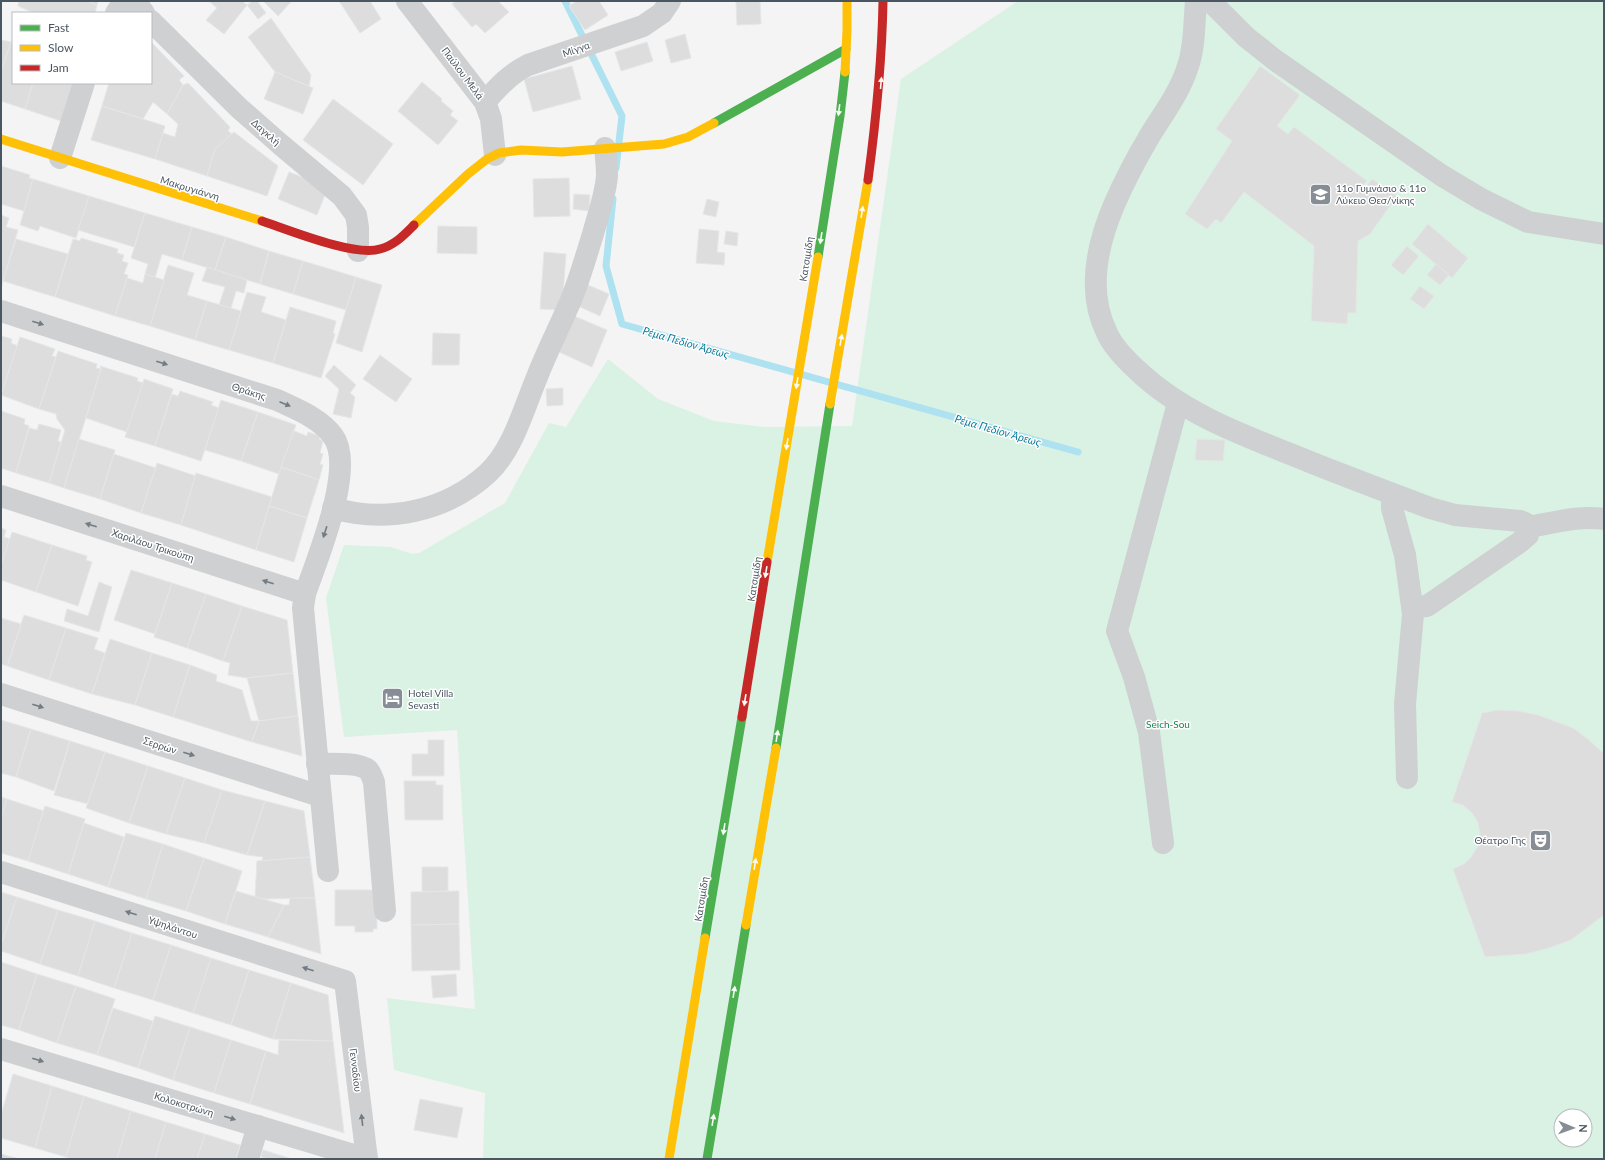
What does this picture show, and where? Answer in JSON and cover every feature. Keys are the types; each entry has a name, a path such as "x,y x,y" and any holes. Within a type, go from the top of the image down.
{"main road":[{"name":"Κατσιμίδη","path":"669,1159 794,405 832,162 846,49 847,1"},
{"path":"707,1159 829,420 878,103 882,66 883,1"},
{"path":"366,251 380,250 394,243 452,188 484,161 504,151 562,152 664,144 688,137 846,49"},
{"name":"Μακρυγιάννη","path":"1,139 366,251"}],"street":[{"path":"117,12 124,1"},
{"path":"135,1 143,12"},
{"name":"Παύλου Μελά","path":"407,1 485,102 491,119 495,155"},
{"name":"Μίγγα","path":"485,102 504,81 518,70 643,26 666,9 670,1"},
{"path":"1196,1 1191,55 1185,75 1173,99 1136,159 1113,207 1102,240 1095,277 1099,310 1103,324 1112,342 1141,374 1178,403 1228,428 1430,508 1450,514 1494,520 1518,521 1528,527 1529,533 1520,542 1427,606 1416,608 1413,614"},
{"path":"1210,1 1246,37 1275,60 1441,175 1481,200 1528,222 1604,234"},
{"name":"Δαγκλή","path":"152,22 239,108 342,196 356,215 358,227 366,251"},
{"path":"60,158 84,84"},
{"path":"333,508 356,514 383,515 414,512 454,498 494,468 511,440 582,273 615,147"},
{"name":"Θράκης","path":"1,311 262,395 292,407 321,424 334,437 341,461 340,478 333,508 305,594 303,608 316,764 328,871"},
{"path":"1163,843 1149,732 1134,677 1117,632 1178,403"},
{"path":"1394,495 1392,500 1392,508 1406,555 1413,614 1405,704 1407,778"},
{"name":"Χαριλάου Τρικούπη","path":"1,496 305,594"},
{"path":"1528,527 1571,519 1604,519"},
{"name":"Σερρών","path":"1,694 320,796"},
{"path":"316,764 357,766 368,770 372,776 385,911"},
{"name":"Υψηλάντου","path":"1,872 345,981"},
{"name":"Γενναδίου","path":"345,981 367,1159"},
{"name":"Κολοκοτρώνη","path":"1,1049 367,1159"},
{"path":"248,1159 258,1126"}],"green space":[{"name":"Seich-Sou","path":"1018,1 1604,1 1604,1159 483,1159 485,1093 394,1070 387,998 475,1009 457,730 344,737 326,598 344,545 391,547 412,554 419,553 505,503 549,423 566,427 608,359 658,399 714,421 765,427 852,426 901,79"}],"building":[{"path":"19,1 87,1 97,5 95,12 32,12 18,6"},
{"path":"87,1 98,1 97,5"},
{"path":"209,1 242,1 247,5 224,34 206,20 217,8"},
{"path":"253,1 257,1 266,13 258,19 247,5"},
{"path":"263,1 292,1 278,16"},
{"path":"339,1 370,1 381,19 360,33"},
{"path":"456,1 498,1 509,12 485,33 476,24 472,27 452,4"},
{"path":"577,1 599,1 608,15 585,30 569,6"},
{"path":"736,1 760,1 761,24 737,25"},
{"path":"271,18 311,75 309,86 275,72 248,37"},
{"path":"685,34 691,58 671,63 665,40"},
{"path":"1,40 11,42 1,72"},
{"path":"11,42 12,84 33,84 25,109 1,101 1,72"},
{"path":"647,42 653,61 621,71 615,52"},
{"path":"152,43 184,76 179,80 183,85 167,114 153,102 143,119 102,106 109,84 152,84"},
{"path":"572,66 581,99 533,112 524,79"},
{"name":"11ο Γυμνάσιο & 11ο Λύκειο Θεσ/νίκης","path":"1260,66 1300,95 1277,126 1288,134 1294,127 1367,181 1360,188 1364,191 1372,179 1397,196 1370,234 1358,241 1356,313 1348,313 1347,324 1311,321 1314,246 1244,192 1221,223 1216,219 1207,229 1185,214 1232,141 1216,129"},
{"path":"275,72 313,88 303,114 264,99"},
{"path":"422,82 442,99 441,101 453,111 450,115 458,121 438,145 398,111"},
{"path":"188,83 230,127 228,131 232,134 215,149 207,176 155,159 163,133 175,137 178,124 167,114 183,85"},
{"path":"33,84 74,84 61,121 25,109"},
{"path":"333,99 393,144 363,185 303,140"},
{"path":"102,106 165,126 155,159 91,140"},
{"path":"234,132 278,166 267,196 207,176 215,149"},
{"path":"1,166 30,175 29,178 33,179 24,211 1,204"},
{"path":"289,172 328,187 317,215 278,199"},
{"path":"569,178 570,216 534,217 533,179"},
{"path":"33,179 89,196 76,238 40,226 38,231 20,225"},
{"path":"574,194 590,195 589,211 573,209"},
{"path":"89,196 145,213 134,247 78,230"},
{"path":"707,199 719,202 716,217 703,214"},
{"path":"145,213 192,227 182,260 162,254 155,278 145,274 148,264 131,258"},
{"path":"1,215 9,218 6,227 18,230 1,288"},
{"path":"1428,224 1468,258 1452,278 1412,244"},
{"path":"438,226 477,227 477,254 437,253"},
{"path":"192,227 226,237 215,270 182,260"},
{"path":"699,229 719,231 717,252 725,253 724,265 696,263"},
{"path":"726,231 738,233 737,246 724,244"},
{"path":"226,237 269,251 260,284 215,270"},
{"path":"81,238 118,249 117,253 124,255 122,261 128,263 124,274 128,275 115,316 55,297 73,239 80,241"},
{"path":"16,239 68,254 55,297 3,281"},
{"path":"1407,246 1419,256 1403,275 1391,265"},
{"path":"269,251 303,261 293,294 260,284"},
{"path":"544,252 566,254 562,310 540,309"},
{"path":"303,261 356,277 346,310 293,294"},
{"path":"1436,264 1449,275 1440,285 1427,275"},
{"path":"168,265 194,273 187,295 207,301 195,340 150,326"},
{"path":"207,267 247,280 244,293 236,291 231,308 219,305 225,287 202,281"},
{"path":"145,274 164,280 150,326 115,316 127,278 143,283"},
{"path":"356,277 382,285 362,352 336,343"},
{"path":"588,285 609,294 600,316 578,306"},
{"path":"1420,286 1434,296 1424,309 1410,299"},
{"path":"247,292 266,297 261,312 286,320 273,363 229,350"},
{"path":"207,301 241,311 229,350 195,340"},
{"path":"290,307 336,321 333,333 335,334 321,378 273,363"},
{"path":"574,316 607,330 592,367 559,352"},
{"path":"433,333 460,334 459,365 432,365"},
{"path":"1,336 12,339 11,343 18,346 1,394"},
{"path":"20,337 55,349 52,356 56,357 39,409 1,395"},
{"path":"58,351 97,364 96,368 101,369 64,488 49,483 65,430 57,419 56,414 39,409"},
{"path":"380,355 412,379 396,402 363,379"},
{"path":"334,365 356,385 350,393 355,397 351,418 333,414 339,389 325,376"},
{"path":"100,366 138,378 137,381 143,383 127,432 86,418 101,369"},
{"path":"144,379 173,389 155,446 125,437"},
{"path":"563,388 563,405 547,406 546,389"},
{"path":"180,391 213,402 211,405 219,408 201,461 155,446 172,394 178,396"},
{"path":"221,400 258,412 241,461 205,450"},
{"path":"1,411 25,419 24,424 29,426 16,473 1,468"},
{"path":"258,412 296,425 279,474 241,461"},
{"path":"39,424 61,430 58,441 61,442 49,483 16,473 29,428 37,430"},
{"path":"294,431 307,436 308,432 320,436 319,439 323,441 320,453 323,454 320,464 323,465 319,480 281,467"},
{"path":"79,439 115,450 100,499 64,488"},
{"path":"1197,439 1225,440 1223,461 1195,460"},
{"path":"114,454 156,468 141,513 100,499"},
{"path":"157,463 196,476 181,525 141,513"},
{"path":"281,467 319,480 307,518 269,506"},
{"path":"196,473 272,497 256,550 181,525"},
{"path":"269,506 307,518 294,562 256,550"},
{"path":"1,528 6,530 4,537 10,539 1,565"},
{"path":"12,532 52,545 36,592 1,580 1,565"},
{"path":"52,545 87,556 86,560 92,562 78,606 36,592"},
{"path":"131,570 172,583 155,634 114,620"},
{"path":"99,582 112,587 99,632 64,621 67,609 88,616"},
{"path":"172,583 206,594 187,648 154,637"},
{"path":"206,594 242,606 223,661 187,648"},
{"path":"242,606 287,620 293,673 247,678 228,675 230,663 223,661"},
{"path":"24,615 66,628 49,680 7,666"},
{"path":"1,618 21,624 7,666 1,664"},
{"path":"66,628 98,638 94,649 105,653 92,694 49,680"},
{"path":"110,639 152,653 135,705 92,694"},
{"path":"152,653 190,665 173,717 135,705"},
{"path":"190,665 217,675 216,681 242,690 251,721 259,721 252,742 173,717"},
{"path":"293,673 298,716 259,721 247,678"},
{"name":"Θέατρο Γης","path":"1498,710 1519,711 1538,715 1573,728 1588,739 1604,754 1604,915 1571,940 1549,948 1526,954 1485,957 1453,869 1464,864 1471,857 1478,846 1480,834 1478,822 1472,813 1463,805 1452,802 1482,713"},
{"path":"298,716 302,756 252,742 259,721"},
{"path":"1,720 31,729 16,777 1,773"},
{"path":"31,729 70,741 54,791 16,777"},
{"path":"428,740 444,740 444,776 412,776 412,754 428,754"},
{"path":"70,741 105,752 88,804 54,795"},
{"path":"105,752 148,766 129,823 86,808"},
{"path":"148,766 185,778 166,834 129,823"},
{"path":"185,778 222,790 204,843 166,834"},
{"path":"404,781 436,781 436,785 443,785 443,820 405,820"},
{"path":"222,790 265,801 247,855 204,843"},
{"path":"1,797 7,799 1,819"},
{"path":"7,799 44,811 28,861 1,853 1,819"},
{"path":"265,801 304,811 310,857 262,861 263,857 247,855"},
{"path":"45,806 85,819 68,874 28,861"},
{"path":"84,823 124,837 108,887 68,874"},
{"path":"126,833 163,844 146,899 108,887"},
{"path":"163,844 204,858 186,911 146,899"},
{"path":"310,857 315,898 264,899 255,897 257,861"},
{"path":"204,858 242,871 225,924 186,911"},
{"path":"422,867 448,867 448,891 422,892"},
{"path":"335,890 377,890 377,929 373,929 373,932 355,932 355,926 335,926"},
{"path":"236,891 284,905 268,937 225,924"},
{"path":"459,891 459,924 411,925 411,892"},
{"path":"1,892 17,897 1,945"},
{"path":"17,897 58,910 40,964 1,951 1,945"},
{"path":"290,898 315,898 321,954 268,937 284,905 289,905"},
{"path":"58,910 95,921 78,976 40,964"},
{"path":"95,921 132,933 114,988 78,976"},
{"path":"459,924 460,970 412,971 411,925"},
{"path":"132,933 171,945 153,1000 114,988"},
{"path":"171,945 211,958 193,1013 153,1000"},
{"path":"211,958 249,970 231,1025 193,1013"},
{"path":"1,962 37,974 19,1030 1,1025"},
{"path":"249,970 291,983 273,1039 231,1025"},
{"path":"37,974 76,986 57,1043 19,1030"},
{"path":"456,974 457,996 433,998 431,976"},
{"path":"291,983 328,995 333,1041 273,1039"},
{"path":"76,986 115,999 97,1055 57,1043"},
{"path":"113,1008 153,1021 138,1068 97,1055"},
{"path":"155,1016 190,1027 173,1080 138,1068"},
{"path":"190,1027 231,1040 214,1093 173,1080"},
{"path":"231,1040 266,1051 250,1104 214,1093"},
{"path":"279,1040 333,1041 344,1133 250,1104 266,1051 278,1055"},
{"path":"13,1074 52,1086 35,1148 1,1138 1,1115"},
{"path":"52,1086 84,1096 66,1157 35,1148"},
{"path":"84,1096 131,1111 117,1159 72,1159 66,1157"},
{"path":"420,1099 463,1108 457,1138 414,1130"},
{"path":"131,1111 166,1122 155,1159 117,1159"},
{"path":"166,1122 205,1134 197,1159 155,1159"},
{"path":"205,1134 240,1145 236,1159 197,1159"},
{"path":"263,1150 289,1159 268,1159 261,1157"},
{"path":"1,1154 20,1159 1,1159"}],"waterway":[{"name":"Ρέμα Πεδίον Άρεως","path":"565,1 622,116 616,168"},
{"name":"Ρέμα Πεδίον Άρεως","path":"613,199 606,266 622,324 1078,452"}],"traffic: fast":[{"path":"714,123 846,49"},
{"path":"818,257 840,116 845,72"},
{"path":"776,748 830,404"},
{"path":"705,938 742,717"},
{"path":"707,1159 746,925"}],"traffic: slow":[{"path":"845,72 847,1"},
{"path":"414,225 468,174 487,159 499,153 521,150 562,152 664,144 688,137 714,123"},
{"path":"1,139 262,221"},
{"path":"830,404 868,180"},
{"path":"767,562 818,257"},
{"path":"746,925 776,748"},
{"path":"669,1159 705,938"}],"traffic: jam":[{"path":"868,180 878,90 883,1"},
{"path":"262,221 339,246 369,250 380,249 390,245 414,225"},
{"path":"742,717 767,562"}],"place":[{"name":"11ο Γυμνάσιο & 11ο Λύκειο Θεσ/νίκης","path":"1320,194"},
{"name":"Hotel Villa Sevasti","path":"392,699"},
{"name":"Θέατρο Γης","path":"1541,840"}]}
